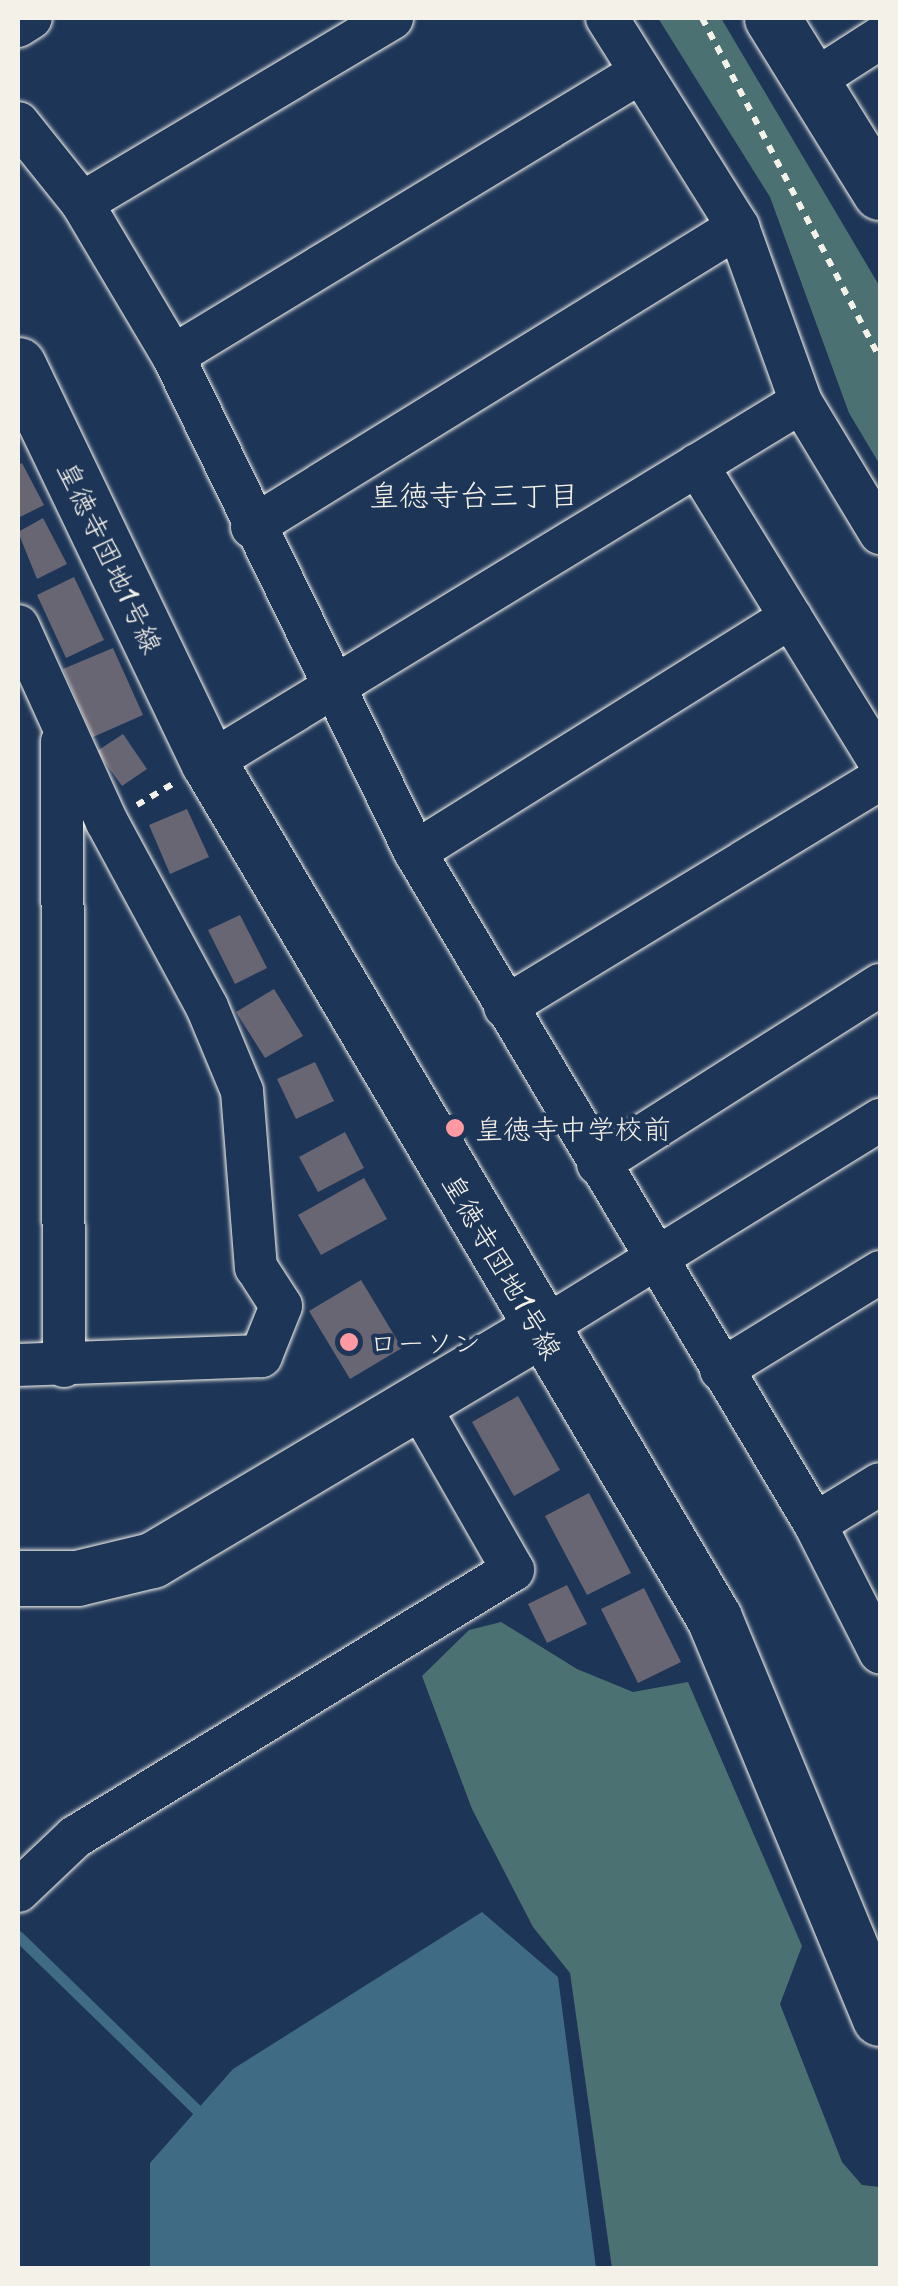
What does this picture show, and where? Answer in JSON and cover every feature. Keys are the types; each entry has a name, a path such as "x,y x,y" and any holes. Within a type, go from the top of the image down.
{"street":[{"path":"18,26 32,18"},
{"path":"82,204 392,18"},
{"path":"606,18 738,227 801,402 880,533"},
{"path":"772,18 880,192"},
{"path":"813,81 880,38"},
{"path":"173,356 641,72"},
{"path":"18,123 82,204 173,356 330,689 415,852 654,1260 815,1524 880,1652"},
{"path":"252,526 738,227"},
{"name":"皇徳寺団地1号線","path":"18,365 196,770 714,1618 880,2018"},
{"path":"196,770 801,402"},
{"path":"697,465 880,762"},
{"path":"415,852 791,617"},
{"path":"18,626 31,688 62,728 107,822 207,1006 242,1091 249,1114 256,1267 282,1306 261,1356 18,1365"},
{"path":"62,728 64,1366"},
{"path":"506,1007 880,779"},
{"path":"598,1164 880,985"},
{"path":"18,1578 78,1578 152,1560 418,1404 880,1120"},
{"path":"721,1370 880,1272"},
{"path":"18,1890 75,1837 513,1570 418,1404"},
{"path":"815,1524 880,1484"}],"path":[{"path":"702,18 880,358"},
{"path":"107,822 196,770"}],"green space":[{"path":"658,18 721,18 880,287 880,465 849,413 770,197"},
{"path":"501,1622 577,1669 633,1692 688,1682 802,1946 780,2004 842,2162 862,2185 880,2187 880,2268 612,2268 570,1973 533,1927 472,1809 422,1676 469,1630"}],"water":[{"path":"482,1912 558,1977 596,2268 150,2268 150,2163 233,2069"}],"building":[{"path":"22,463 44,505 18,518 18,465"},
{"path":"43,518 67,564 37,579 18,532"},
{"path":"74,577 104,640 66,658 37,595"},
{"path":"113,648 143,715 93,737 63,669"},
{"path":"123,734 147,769 122,786 97,751"},
{"path":"187,809 209,857 170,874 149,825"},
{"path":"240,915 267,968 235,984 208,930"},
{"path":"274,989 303,1036 265,1058 236,1012"},
{"path":"315,1062 334,1101 296,1119 277,1079"},
{"path":"345,1132 364,1168 318,1192 299,1157"},
{"path":"364,1178 387,1219 321,1255 298,1215"},
{"path":"361,1280 402,1348 350,1379 309,1311"},
{"path":"518,1396 560,1470 514,1496 472,1422"},
{"path":"589,1493 631,1573 587,1595 545,1516"},
{"path":"567,1585 587,1624 547,1643 528,1604"},
{"path":"644,1588 681,1662 638,1683 601,1609"}],"waterway":[{"path":"18,1936 208,2121"}],"place":[{"name":"皇徳寺中学校前","path":"455,1128"},
{"name":"ローソン","path":"349,1342"}],"district":[{"name":"皇徳寺台三丁目","path":"474,494"}]}
